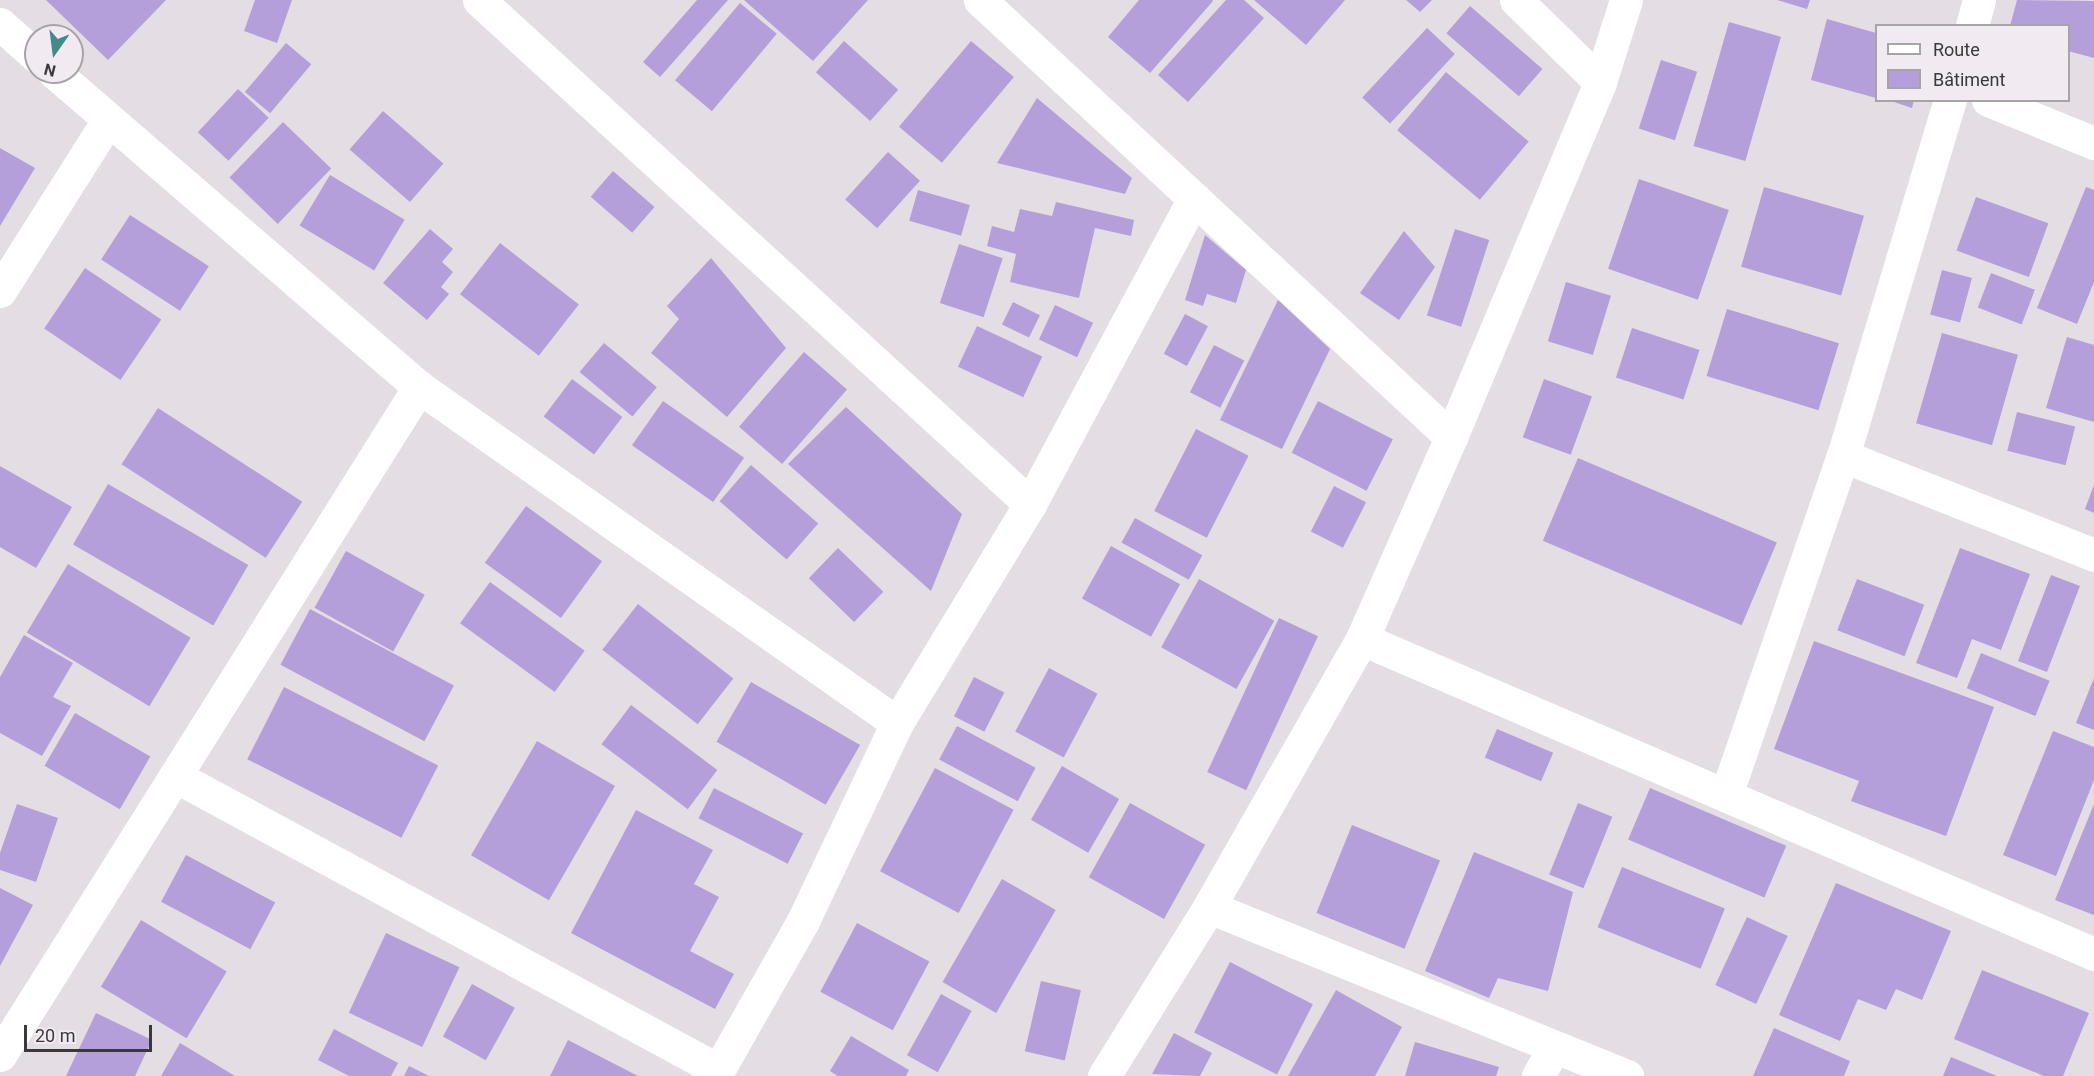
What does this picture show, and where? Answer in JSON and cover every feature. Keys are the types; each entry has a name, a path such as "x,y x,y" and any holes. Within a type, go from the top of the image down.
{"street":[{"path":"479,0 1030,504"},
{"path":"980,0 1451,437"},
{"path":"1516,0 1600,82"},
{"path":"1104,1076 1209,907 1362,639 1451,437 1600,82 1626,0"},
{"path":"1973,24 1979,0"},
{"path":"0,24 24,45"},
{"path":"68,84 419,387 897,723"},
{"path":"1726,795 1843,456 1949,102"},
{"path":"1993,102 2094,143"},
{"path":"0,291 108,120"},
{"path":"176,776 717,1073 803,921 897,723 1030,504 1194,198"},
{"path":"0,1055 419,387"},
{"path":"1843,456 2094,555"},
{"path":"1362,639 2094,954"},
{"path":"1209,907 1627,1076"},
{"path":"1538,1076 1554,1047"}],"building":[{"path":"46,0 166,0 108,60 84,37 84,24 71,24"},
{"path":"255,0 292,0 277,43 244,31"},
{"path":"697,0 728,0 660,77 643,62"},
{"path":"744,0 868,0 813,61"},
{"path":"1139,0 1213,1 1150,73 1108,37"},
{"path":"1226,0 1244,0 1264,18 1188,102 1158,75"},
{"path":"1254,0 1345,0 1306,45"},
{"path":"1406,0 1432,0 1420,12"},
{"path":"1777,0 1810,0 1807,9"},
{"path":"2017,0 2094,1 2094,58 2070,52 2070,24 2011,24"},
{"path":"740,3 777,34 712,111 675,80"},
{"path":"1470,6 1542,69 1519,96 1446,33"},
{"path":"1827,19 1875,33 1875,98 1811,80"},
{"path":"1729,22 1781,37 1745,161 1693,146"},
{"path":"1427,28 1455,54 1390,123 1362,97"},
{"path":"844,41 898,90 870,121 816,72"},
{"path":"971,41 1014,77 942,163 899,127"},
{"path":"286,43 311,64 270,113 245,92"},
{"path":"1661,60 1697,72 1675,140 1639,128"},
{"path":"1446,72 1529,141 1480,200 1397,130"},
{"path":"238,89 269,118 228,161 198,132"},
{"path":"1037,98 1132,178 1125,194 997,163"},
{"path":"1894,102 1914,102 1912,108"},
{"path":"383,111 443,163 410,202 350,149"},
{"path":"283,122 331,169 278,224 230,177"},
{"path":"0,148 35,168 0,226"},
{"path":"888,152 920,181 877,228 845,200"},
{"path":"613,171 655,207 632,233 591,197"},
{"path":"330,175 405,220 374,270 300,226"},
{"path":"1639,179 1729,210 1698,300 1608,269"},
{"path":"1764,187 1864,216 1841,295 1741,267"},
{"path":"2086,187 2094,190 2094,282 2077,324 2037,308"},
{"path":"918,190 970,205 961,236 909,221"},
{"path":"1976,197 2048,223 2029,277 1957,251"},
{"path":"1056,202 1134,220 1131,236 1095,228 1079,298 1010,282 1016,254 987,246 992,226 1014,232 1020,209 1052,216"},
{"path":"130,215 209,266 180,311 101,259"},
{"path":"430,229 453,249 442,262 453,272 441,287 449,294 427,320 383,283"},
{"path":"1455,229 1489,240 1461,327 1427,316"},
{"path":"1404,231 1435,267 1399,320 1360,293"},
{"path":"1205,235 1246,270 1236,303 1207,294 1203,306 1185,300"},
{"path":"500,243 579,305 539,356 460,294"},
{"path":"959,244 1003,258 984,317 940,303"},
{"path":"711,258 786,348 727,417 651,353 679,319 667,306"},
{"path":"85,268 161,319 120,380 44,329"},
{"path":"1942,270 1972,278 1960,322 1930,314"},
{"path":"1991,273 2035,290 2022,324 1978,308"},
{"path":"1566,282 1611,296 1593,355 1548,341"},
{"path":"1278,300 1330,349 1282,449 1220,420"},
{"path":"1013,302 1040,315 1029,338 1002,324"},
{"path":"1055,305 1093,323 1077,357 1039,339"},
{"path":"1727,309 1839,343 1818,410 1707,376"},
{"path":"1185,314 1208,326 1187,366 1164,354"},
{"path":"977,326 1042,356 1023,397 958,367"},
{"path":"1632,328 1700,350 1683,399 1616,377"},
{"path":"1942,333 2018,355 1992,445 1916,423"},
{"path":"2067,337 2094,345 2094,422 2046,408"},
{"path":"604,343 657,387 632,416 580,372"},
{"path":"1214,345 1244,360 1220,408 1190,392"},
{"path":"804,352 847,389 782,464 739,427"},
{"path":"572,379 622,417 594,454 544,417"},
{"path":"1544,379 1592,396 1571,455 1523,437"},
{"path":"663,401 744,458 713,502 632,445"},
{"path":"1318,401 1393,439 1367,491 1292,453"},
{"path":"846,407 962,514 931,591 788,464"},
{"path":"158,408 302,502 266,558 122,464"},
{"path":"2017,412 2075,427 2066,465 2007,451"},
{"path":"1196,429 1249,456 1207,538 1154,511"},
{"path":"1578,458 1777,542 1742,625 1543,541"},
{"path":"751,465 818,523 787,560 720,501"},
{"path":"0,466 72,507 36,568 0,547"},
{"path":"108,484 248,565 213,626 73,545"},
{"path":"2094,485 2094,513 2085,509"},
{"path":"1334,486 1366,502 1343,548 1311,531"},
{"path":"526,506 602,561 561,618 485,563"},
{"path":"1135,518 1202,555 1189,580 1121,542"},
{"path":"1111,546 1180,584 1151,637 1082,598"},
{"path":"838,548 883,592 854,622 809,578"},
{"path":"1960,548 2030,574 2001,650 1972,639 1957,678 1916,663"},
{"path":"346,551 425,595 393,651 314,608"},
{"path":"68,564 191,638 149,706 27,633"},
{"path":"2051,575 2080,586 2047,672 2018,661"},
{"path":"1199,579 1274,621 1236,689 1161,647"},
{"path":"1857,579 1924,605 1905,656 1837,630"},
{"path":"490,582 585,651 555,692 460,623"},
{"path":"638,604 733,678 698,724 602,650"},
{"path":"310,609 454,686 424,741 280,665"},
{"path":"1279,618 1318,636 1246,790 1207,772"},
{"path":"24,635 73,663 53,697 71,706 42,756 0,733 0,677"},
{"path":"1814,641 1994,707 1946,836 1851,801 1859,781 1774,749"},
{"path":"1981,653 2050,681 2035,716 1967,688"},
{"path":"1049,668 1098,694 1064,757 1015,732"},
{"path":"974,677 1004,692 984,732 954,716"},
{"path":"2094,678 2094,730 2076,723"},
{"path":"751,682 860,745 826,805 716,742"},
{"path":"284,687 438,766 401,838 247,759"},
{"path":"631,705 717,770 688,809 602,744"},
{"path":"75,713 150,756 120,809 44,766"},
{"path":"957,726 1036,768 1018,801 939,760"},
{"path":"1497,729 1553,753 1541,781 1485,758"},
{"path":"2053,731 2094,747 2094,780 2056,876 2003,855"},
{"path":"537,741 615,786 549,900 471,855"},
{"path":"1062,766 1119,799 1088,853 1031,820"},
{"path":"935,768 1014,810 959,913 880,871"},
{"path":"714,788 803,833 788,864 699,818"},
{"path":"1650,788 1786,846 1764,897 1628,840"},
{"path":"1130,803 1205,845 1164,919 1089,877"},
{"path":"1578,803 1612,817 1583,888 1549,874"},
{"path":"17,804 58,818 36,882 0,870 0,853"},
{"path":"2094,804 2094,915 2055,900"},
{"path":"636,810 713,850 694,884 719,897 690,951 734,974 715,1009 571,933"},
{"path":"1352,825 1440,861 1404,949 1316,913"},
{"path":"1474,852 1573,892 1548,991 1498,978 1489,998 1425,971"},
{"path":"186,855 275,902 250,949 161,902"},
{"path":"1622,867 1725,909 1701,969 1598,927"},
{"path":"1002,879 1056,910 996,1013 942,982"},
{"path":"1836,883 1951,931 1922,1000 1896,989 1886,1010 1858,999 1840,1041 1779,1015"},
{"path":"0,888 33,905 0,966"},
{"path":"1747,917 1788,936 1756,1004 1715,985"},
{"path":"141,920 227,972 187,1038 101,987"},
{"path":"857,923 929,961 893,1030 820,992"},
{"path":"386,933 459,967 422,1047 349,1013"},
{"path":"1230,962 1313,1004 1277,1075 1194,1032"},
{"path":"1982,970 2089,1013 2063,1076 2044,1076 1954,1039"},
{"path":"1041,981 1081,990 1065,1060 1025,1051"},
{"path":"472,984 515,1008 486,1060 443,1036"},
{"path":"1336,990 1402,1027 1375,1076 1288,1076"},
{"path":"941,994 972,1011 938,1072 907,1055"},
{"path":"96,1013 152,1040 135,1076 66,1076"},
{"path":"1774,1028 1850,1061 1844,1076 1753,1076"},
{"path":"334,1029 398,1063 391,1076 349,1076 318,1060"},
{"path":"1174,1033 1212,1053 1200,1076 1152,1074"},
{"path":"851,1036 909,1070 906,1076 838,1076 830,1071"},
{"path":"568,1040 638,1076 550,1076"},
{"path":"1415,1042 1499,1067 1496,1076 1405,1076"},
{"path":"180,1043 235,1076 161,1076"},
{"path":"1951,1057 1997,1076 1943,1076"},
{"path":"409,1066 429,1076 404,1076"}]}
